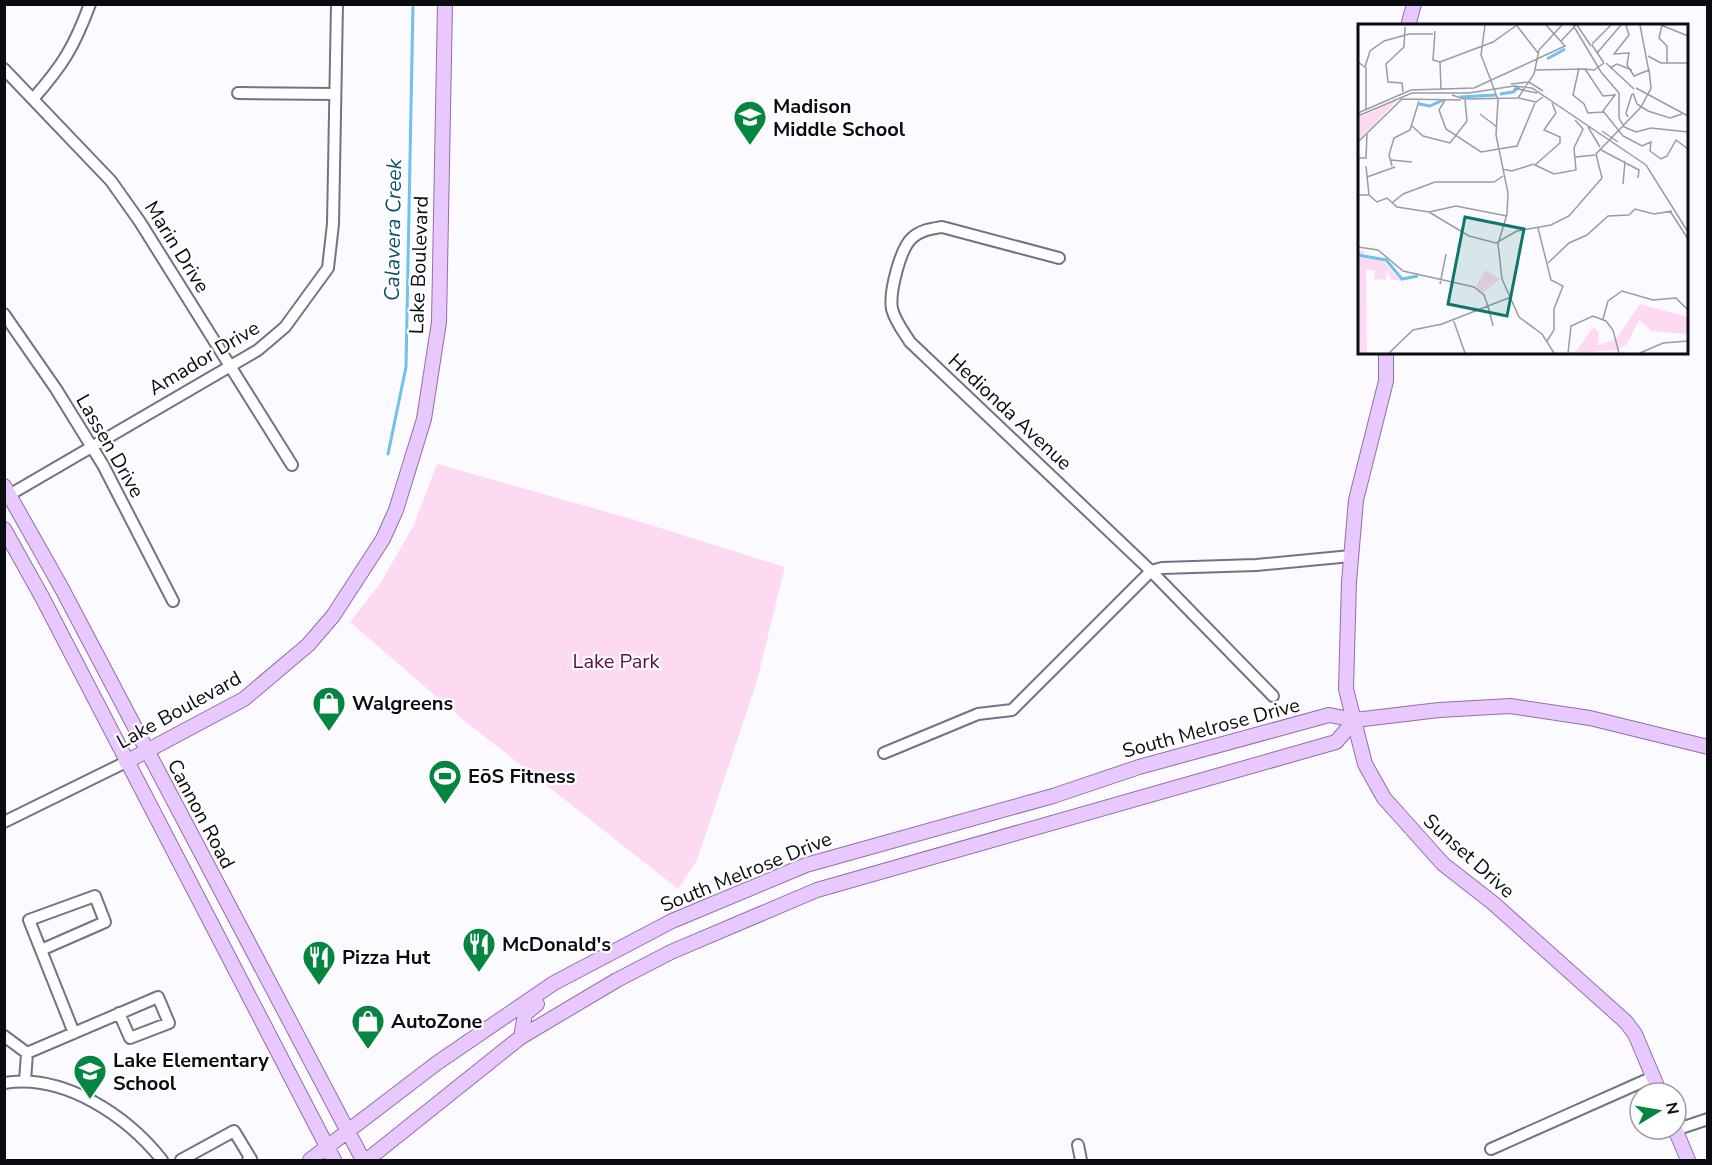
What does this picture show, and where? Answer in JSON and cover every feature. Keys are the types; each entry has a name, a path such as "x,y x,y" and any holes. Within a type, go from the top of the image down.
{"main road":[{"name":"Lake Boulevard","path":"126,762 244,699 308,645 333,616 379,544 396,510 421,432 433,370 439,322 445,4"},
{"path":"1409,24 1414,4"},
{"name":"Sunset Drive","path":"1386,354 1386,381 1356,500 1351,556 1346,689 1365,764 1384,798 1443,864 1493,903 1626,1022 1635,1034 1655,1081"},
{"name":"Cannon Road","path":"6,493 61,586 248,946 365,1161"},
{"path":"4,529 42,597 331,1154"},
{"name":"South Melrose Drive","path":"310,1161 331,1154 348,1132 437,1063 538,994 672,921 806,865 1002,810 1139,767 1329,715 1354,720 1439,710 1510,706 1590,718 1707,747"},
{"path":"365,1161 521,1037 616,980 671,952 817,890 1336,742 1354,720"},
{"path":"1002,810 1009,834"},
{"path":"228,957 248,946"},
{"path":"521,1037 525,1014 538,1003 538,994"},
{"path":"1680,1141 1688,1161"}],"street":[{"path":"33,99 59,70 74,48 90,4"},
{"name":"Amador Drive","path":"6,493 258,350 285,327 328,268 333,224 336,4"},
{"name":"Marin Drive","path":"4,69 111,181 140,222 292,465"},
{"path":"238,93 335,94"},
{"name":"Hedionda Avenue","path":"1059,258 942,227 923,230 910,239 891,293 896,320 909,342 1150,571 1274,696"},
{"name":"Lassen Drive","path":"4,314 56,389 103,465 173,601"},
{"path":"884,753 978,714 1012,710 1150,571 1162,568 1256,565 1351,556"},
{"name":"Lake Boulevard","path":"4,822 126,762"},
{"path":"41,950 105,922 94,896 29,920 74,1033"},
{"path":"27,1053 118,1014 158,997 169,1023 130,1038 118,1014"},
{"path":"4,1036 27,1053"},
{"path":"26,1081 27,1053"},
{"path":"1491,1149 1653,1077"},
{"path":"4,1083 26,1081 65,1090 98,1105 128,1124 162,1161"},
{"path":"1688,1126 1707,1119"},
{"path":"181,1161 234,1131 251,1159 248,1161"},
{"path":"1078,1145 1081,1161"}],"green space":[{"name":"Lake Park","path":"437,464 625,517 785,567 757,681 697,860 678,889 461,718 350,622 379,585 413,527"}],"waterway":[{"name":"Calavera Creek","path":"388,454 406,367 413,4"}],"place":[{"name":"Madison Middle School","path":"750,146"},
{"name":"Walgreens","path":"329,732"},
{"name":"EōS Fitness","path":"445,805"},
{"name":"McDonald's","path":"479,973"},
{"name":"Pizza Hut","path":"319,986"},
{"name":"AutoZone","path":"368,1050"},
{"name":"Lake Elementary School","path":"90,1100"}]}
